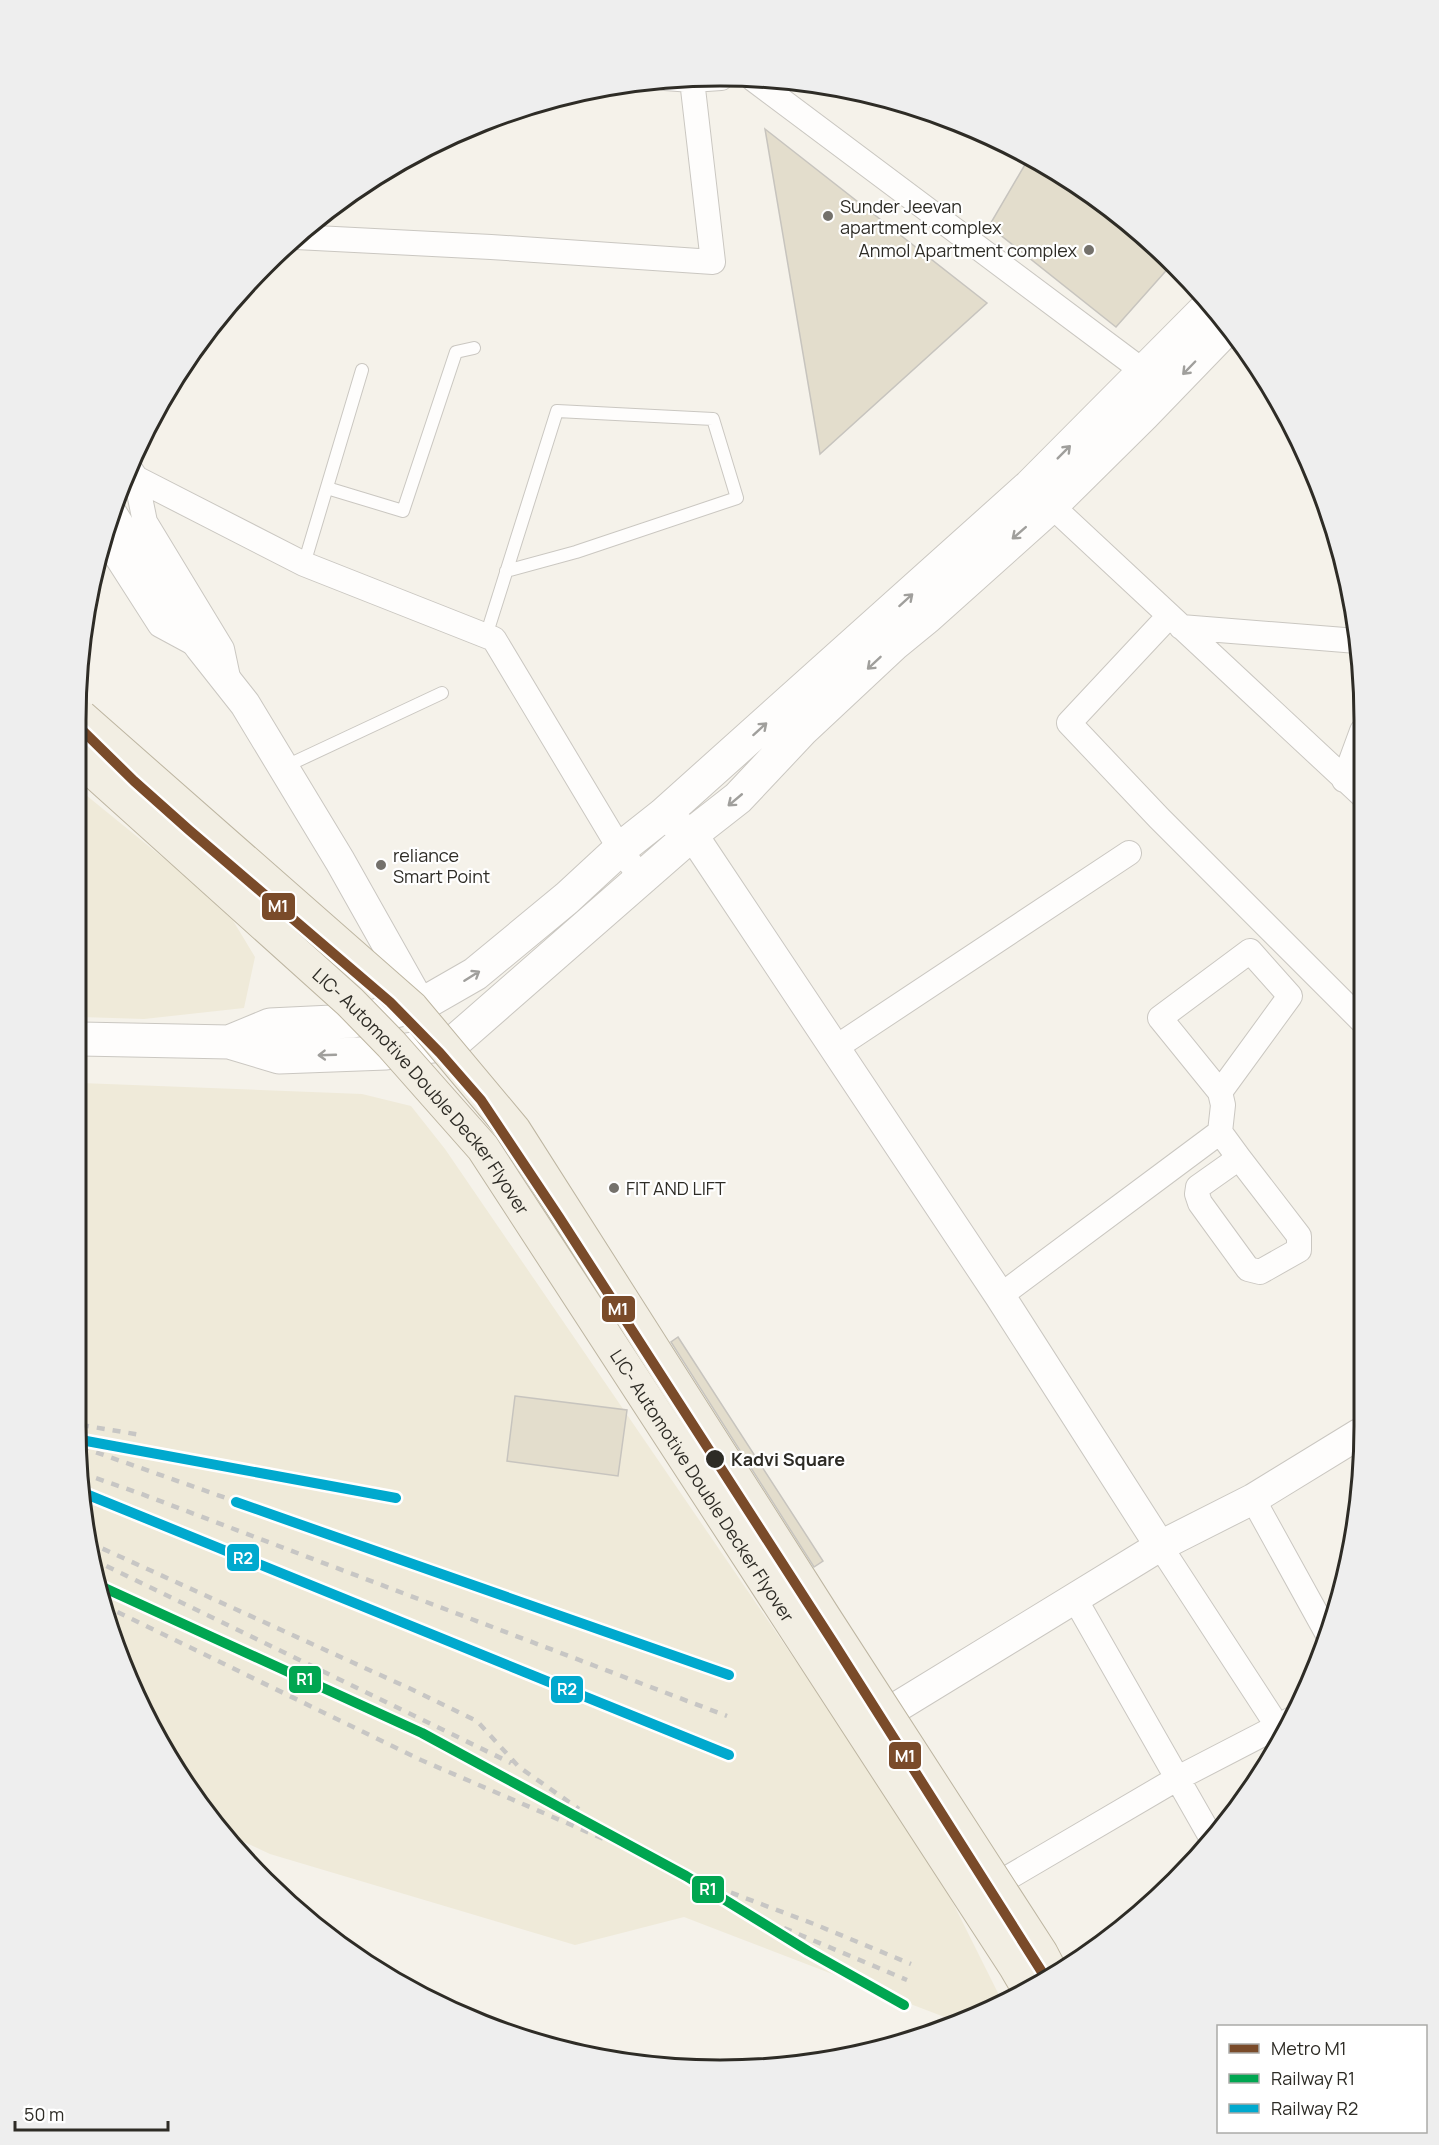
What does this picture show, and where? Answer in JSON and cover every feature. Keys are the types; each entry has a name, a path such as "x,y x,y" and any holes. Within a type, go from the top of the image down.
{"main road":[{"path":"86,1039 230,1042 279,1057 386,1053 453,1043 640,878 738,798 802,730 894,644 927,617 1041,496 1143,371 1204,311"},
{"path":"230,1042 270,1025 353,1021 421,1005 476,974 567,898 620,849 1041,496 1143,416 1222,334"},
{"path":"86,708 421,1005 525,1126 1004,1880 1055,1964"},
{"name":"LIC- Automotive Double Decker Flyover","path":"86,721 412,1008 514,1130 1048,1967"},
{"name":"LIC- Automotive Double Decker Flyover","path":"86,764 350,1002 391,1044 483,1148 1024,1981"},
{"path":"86,781 353,1021 386,1053 475,1155 851,1736 1008,1971 1015,1986"}],"street":[{"path":"308,238 713,262 693,87"},
{"path":"764,87 1143,371"},
{"path":"135,474 304,564 494,639 620,849 640,878"},
{"path":"134,477 145,522 222,649 230,684"},
{"path":"1041,496 1353,788"},
{"path":"117,522 159,590 245,704 421,1005"},
{"path":"110,546 160,625 200,647"},
{"path":"1348,640 1175,622 1069,723 1159,818 1354,1013"},
{"path":"663,815 692,834 1000,1296 1160,1546 1282,1718"},
{"path":"835,1048 1130,853"},
{"path":"1220,1092 1290,996 1250,951 1160,1018 1220,1092 1223,1106 1220,1132 1299,1236 1299,1250 1260,1272 1248,1269 1200,1203 1197,1194 1198,1187 1239,1158"},
{"path":"1000,1296 1220,1132"},
{"path":"851,1736 1160,1546 1253,1499 1353,1437"},
{"path":"1253,1499 1322,1623"},
{"path":"1075,1599 1207,1830"},
{"path":"1004,1880 1178,1778 1277,1727"}],"lane":[{"path":"327,488 403,511 456,352 474,348"},
{"path":"304,564 362,370"},
{"path":"486,636 506,571 558,411 713,419 737,498 576,552 506,571"},
{"path":"284,768 442,693"}],"shaded area":[{"path":"86,795 226,909 255,957 244,1008 144,1019 86,1017"},
{"path":"86,1083 362,1094 411,1106 445,1149 930,1857 999,1995 945,2017 684,1917 575,1945 270,1854 240,1840 192,1778 151,1706 119,1629 107,1590 91,1508 87,1467"}],"building":[{"name":"Sunder Jeevan apartment complex","path":"765,129 987,303 820,454"},
{"name":"Anmol Apartment complex","path":"1025,164 1072,192 1138,243 1167,270 1116,327 989,226"},
{"path":"678,1337 823,1561 814,1567 671,1342"},
{"path":"515,1396 627,1410 618,1476 507,1461"}],"railway":[{"path":"86,1426 141,1435"},
{"path":"86,1441 396,1498"},
{"path":"87,1449 729,1675"},
{"path":"88,1475 727,1716"},
{"path":"90,1496 729,1755"},
{"path":"98,1546 477,1721 519,1767 579,1809"},
{"path":"101,1563 511,1763"},
{"path":"107,1589 422,1733 686,1876 808,1951 904,2005"},
{"path":"113,1610 421,1760 606,1840"},
{"path":"716,1887 911,1964"},
{"path":"784,1928 907,1980"}],"metro line":[{"name":"M1","path":"86,734 189,830 390,1002 440,1053 481,1100 833,1642 1042,1972"}],"rail line":[{"name":"R2","path":"86,1441 396,1498"},
{"name":"R2","path":"90,1496 729,1755"},
{"name":"R2","path":"236,1502 729,1675"},
{"name":"R1","path":"107,1589 422,1733 686,1876 808,1951 904,2005"}],"place":[{"name":"Sunder Jeevan apartment complex","path":"828,216"},
{"name":"Anmol Apartment complex","path":"1089,250"},
{"name":"reliance Smart Point","path":"381,865"},
{"name":"FIT AND LIFT","path":"614,1188"},
{"name":"Kadvi Square","path":"715,1459"}]}
